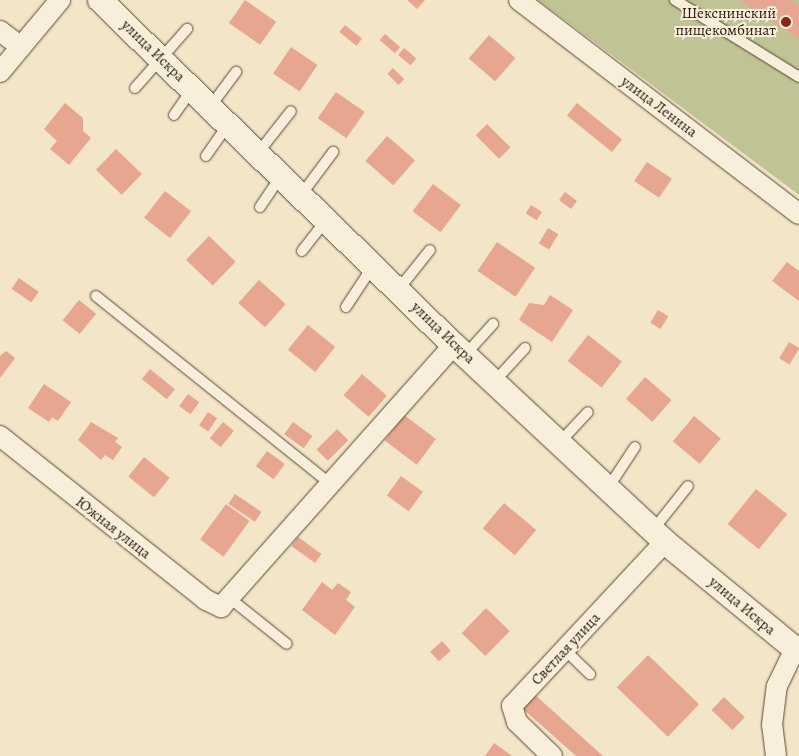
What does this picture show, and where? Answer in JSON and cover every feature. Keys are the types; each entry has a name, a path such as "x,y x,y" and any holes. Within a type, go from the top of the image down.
{"street":[{"path":"0,72 60,0"},
{"name":"улица Искра","path":"100,0 460,350 559,443 659,536 797,650"},
{"name":"улица Ленина","path":"519,0 799,214"},
{"path":"0,32 21,47"},
{"path":"232,600 328,482 460,350"},
{"name":"Южная улица","path":"0,436 206,600 221,607 232,600"},
{"name":"Светлая улица","path":"552,756 517,722 512,706 565,650 659,536"},
{"path":"776,756 772,725 777,686 797,650"}],"lane":[{"path":"675,0 799,77"},
{"path":"135,88 187,29"},
{"path":"210,107 236,72"},
{"path":"174,115 192,89"},
{"path":"258,154 291,111"},
{"path":"206,156 228,124"},
{"path":"301,195 333,152"},
{"path":"260,207 281,176"},
{"path":"302,251 326,220"},
{"path":"398,290 430,250"},
{"path":"346,306 373,266"},
{"path":"96,296 328,482"},
{"path":"460,350 494,324"},
{"path":"494,382 525,348"},
{"path":"559,443 588,412"},
{"path":"608,488 635,447"},
{"path":"659,536 688,486"},
{"path":"232,600 287,644"},
{"path":"565,650 590,674"}],"green space":[{"path":"538,0 799,0 799,195"}],"building":[{"path":"245,0 276,22 260,45 229,23"},
{"path":"407,0 425,0 417,9"},
{"name":"Шекснинский пищекомбинат","path":"740,0 791,0 799,5 799,39"},
{"path":"345,25 362,39 356,46 339,32"},
{"path":"385,34 400,47 395,53 380,40"},
{"path":"489,35 515,58 495,81 469,58"},
{"path":"291,47 318,65 300,91 273,74"},
{"path":"404,48 416,58 410,65 398,55"},
{"path":"393,68 404,79 399,85 387,74"},
{"path":"336,92 365,112 346,138 318,118"},
{"path":"65,103 83,118 83,131 91,138 69,165 50,149 57,141 44,129"},
{"path":"577,103 622,140 612,152 567,115"},
{"path":"487,124 510,147 499,159 476,135"},
{"path":"387,136 415,160 393,185 365,161"},
{"path":"116,149 142,174 122,195 96,170"},
{"path":"647,162 672,179 659,198 634,181"},
{"path":"433,184 461,205 440,232 413,211"},
{"path":"165,191 191,211 170,238 144,218"},
{"path":"565,192 577,201 571,209 559,200"},
{"path":"531,205 542,212 537,220 526,213"},
{"path":"548,228 558,234 549,250 539,243"},
{"path":"209,236 236,262 213,285 186,260"},
{"path":"497,242 535,268 516,297 477,271"},
{"path":"787,262 799,271 799,301 772,281"},
{"path":"19,278 39,292 31,302 12,289"},
{"path":"259,280 286,304 265,327 238,303"},
{"path":"550,295 573,310 552,342 519,320 529,303 544,305"},
{"path":"79,300 96,314 80,334 63,320"},
{"path":"658,310 668,316 661,329 650,323"},
{"path":"308,325 335,347 315,372 288,350"},
{"path":"588,335 622,361 602,387 568,361"},
{"path":"789,342 799,348 790,364 779,358"},
{"path":"6,351 15,358 0,378 0,356"},
{"path":"150,369 175,389 167,399 142,379"},
{"path":"362,374 387,396 369,417 344,395"},
{"path":"645,377 671,400 652,422 626,399"},
{"path":"44,384 71,402 58,421 52,417 49,422 28,408"},
{"path":"188,394 199,402 191,414 179,406"},
{"path":"208,412 217,418 208,431 199,425"},
{"path":"404,415 436,439 417,465 385,441"},
{"path":"694,416 721,438 700,464 673,441"},
{"path":"91,422 118,438 115,442 122,447 113,460 105,455 101,460 78,440"},
{"path":"223,422 234,431 221,447 210,438"},
{"path":"293,422 312,436 304,448 284,434"},
{"path":"337,429 348,440 328,461 316,450"},
{"path":"267,451 285,464 274,479 256,466"},
{"path":"144,457 170,478 154,497 128,476"},
{"path":"401,476 423,492 409,511 387,495"},
{"path":"756,489 787,514 759,549 728,524"},
{"path":"235,494 262,512 255,522 228,504"},
{"path":"504,503 536,530 515,555 483,528"},
{"path":"226,504 249,521 224,557 200,540"},
{"path":"298,537 321,554 315,563 292,546"},
{"path":"322,582 332,590 338,583 351,592 346,600 355,607 335,635 302,610"},
{"path":"486,608 510,631 485,656 462,633"},
{"path":"442,641 451,651 439,661 430,652"},
{"path":"648,655 699,704 668,737 617,687"},
{"path":"534,694 603,756 576,756 522,708"},
{"path":"724,697 745,717 732,730 711,710"},
{"path":"494,743 512,756 485,756"}],"place":[{"name":"Шекснинский пищекомбинат","path":"786,22"}]}
